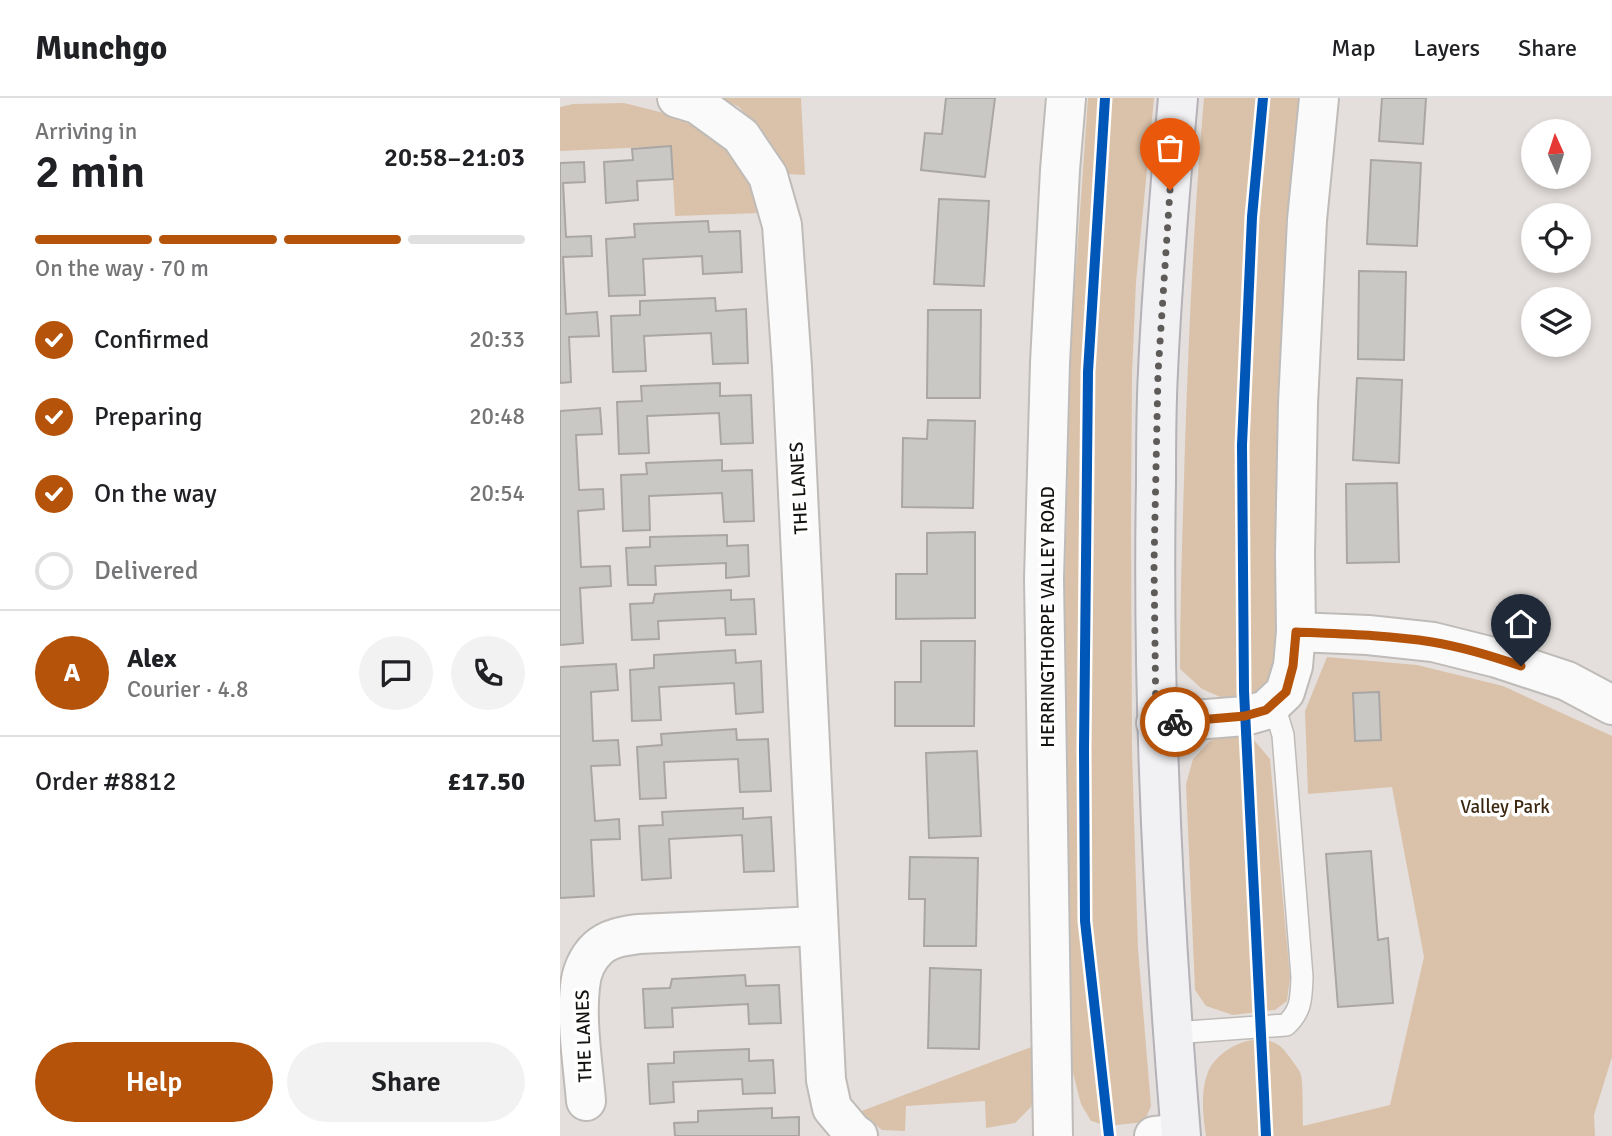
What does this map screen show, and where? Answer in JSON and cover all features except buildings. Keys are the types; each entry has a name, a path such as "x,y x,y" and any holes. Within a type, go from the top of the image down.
{"main road":[{"path":"1172,1135 1173,1033 1164,918 1156,723 1154,564 1158,373 1178,98"}],"street":[{"name":"THE LANES","path":"677,98 697,104 741,136 768,176 782,225 792,367 825,1080 832,1108 858,1136"},
{"name":"HERRINGTHORPE VALLEY ROAD","path":"1054,1136 1044,579 1050,363 1066,98"},
{"path":"1156,723 1245,716 1266,710 1286,692 1293,666 1296,632 1298,404 1307,220 1319,98"},
{"path":"1296,632 1368,635 1446,645 1567,681 1612,705"},
{"name":"THE LANES","path":"586,1101 579,1015 580,985 586,963 598,948 615,937 638,934 818,926"}],"lane":[{"path":"1173,1033 1286,1025 1296,1015 1301,998 1301,977 1283,735 1272,705"}],"green space":[{"path":"720,98 801,98 805,175 787,174 770,141 739,107"},
{"path":"1088,98 1154,98 1136,282 1131,518 1132,750 1138,949 1151,1106 1144,1122 1108,1126 1091,1121 1081,1104 1072,1069 1069,963 1064,617 1071,340"},
{"path":"1204,98 1299,98 1279,419 1276,632 1272,670 1264,688 1244,701 1225,699 1202,689 1180,669 1188,358"},
{"path":"624,103 672,115 719,140 743,168 761,213 675,216 671,146 560,151 560,107 573,104"},
{"name":"Valley Park","path":"1327,657 1417,665 1503,686 1612,736 1612,1057 1594,1115 1595,1136 1206,1136 1203,1096 1208,1072 1220,1055 1250,1040 1271,1041 1280,1046 1300,1072 1303,1126 1390,1105 1424,957 1392,787 1308,794 1305,711"},
{"path":"1231,733 1253,739 1270,759 1290,977 1287,1001 1275,1010 1233,1015 1206,1006 1195,990 1186,784 1193,759 1210,741"},
{"path":"1034,1046 1038,1086 1031,1107 1015,1123 986,1128 985,1101 906,1106 905,1131 882,1130 859,1112"}],"cycle path":[{"path":"1105,98 1088,372 1084,749 1085,921 1109,1136"},
{"path":"1263,98 1252,217 1242,445 1244,691 1266,1136"}],"way so far":[{"path":"1170,190 1158,373 1154,564 1156,723 1175,722"}],"route":[{"path":"1175,722 1245,716 1266,710 1286,692 1293,666 1296,632 1368,635 1433,642 1521,666"}]}
